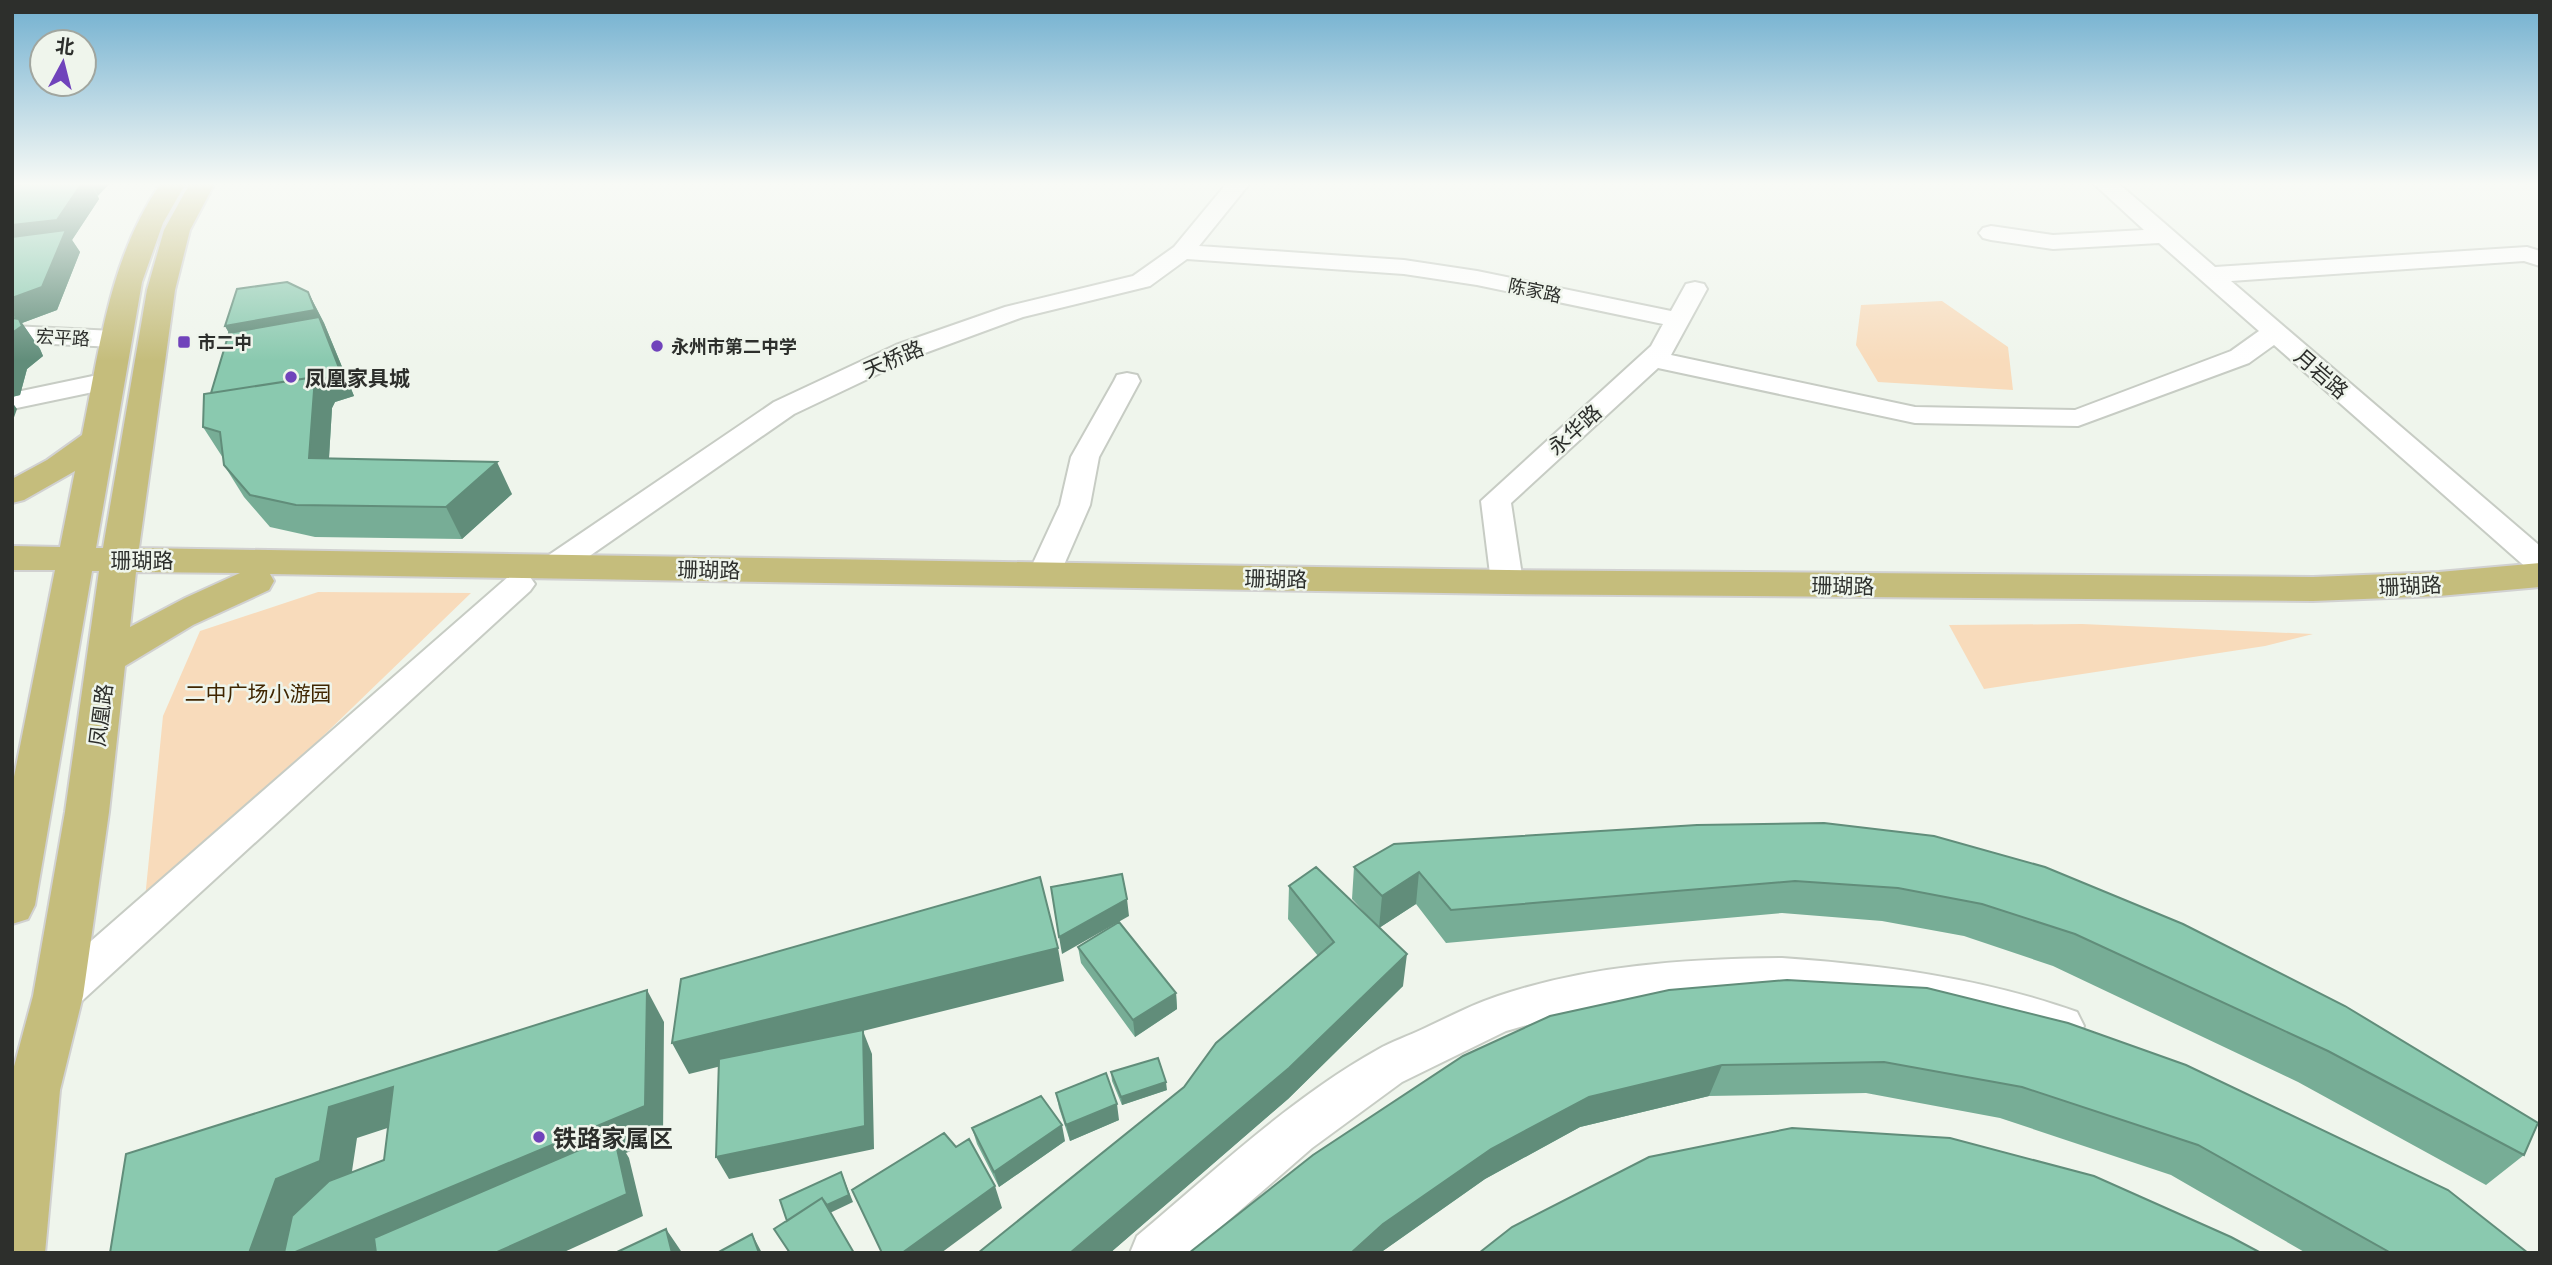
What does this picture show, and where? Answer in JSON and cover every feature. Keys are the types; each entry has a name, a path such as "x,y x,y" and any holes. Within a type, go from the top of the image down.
{"main road":[{"path":"12,905 114,339 130,269 142,242"},
{"name":"凤凰路","path":"18,1250 34,1090 58,996 92,776 118,569 165,272 174,242"},
{"path":"12,493 59,467 98,439"},
{"name":"珊瑚路","path":"12,558 74,568 118,569 554,566 1507,582 2313,589 2439,584 2540,575"},
{"name":"珊瑚路","path":"12,578 74,568"},
{"name":"珊瑚路","path":"118,569 256,581 2239,607 2427,603 2540,593"},
{"path":"107,659 160,625 211,599 256,581"},
{"path":"33,793 92,776"}],"street":[{"name":"天桥路","path":"554,566 784,408 905,351 1014,312 1141,281 1182,252 1190,242"},
{"name":"月岩路","path":"2172,242 2540,563"},
{"name":"陈家路","path":"1182,252 1404,267 1477,278 1678,320"},
{"path":"2209,275 2527,254 2540,259"},
{"name":"永华路","path":"1507,582 1496,501 1662,350 1695,289"},
{"path":"1652,359 1915,415 2078,418 2240,357 2275,332"},
{"name":"宏平路","path":"12,334 114,339"},
{"path":"1044,574 1075,505 1085,457 1127,381"},
{"path":"12,401 107,382"},
{"path":"58,996 519,584"},
{"path":"1154,1253 1269,1156 1387,1067 1499,1014 1619,984 1742,976 1866,981 2010,1008 2099,1038"}],"green space":[{"path":"1942,301 2008,347 2013,390 1878,382 1856,345 1861,305"},
{"name":"二中广场小游园","path":"318,592 471,593 144,909 163,716 200,631"},
{"path":"2082,624 2313,634 2265,646 1984,689 1949,625"}],"building":[{"path":"12,242 61,242 42,287 12,298"},
{"path":"287,282 308,292 315,310 225,326 237,289"},
{"path":"319,317 341,373 323,379 319,384 315,377 211,393 229,333"},
{"path":"12,318 19,319 22,326 12,333"},
{"path":"315,377 309,458 497,462 446,507 296,505 250,495 224,465 220,432 203,427 204,394"},
{"path":"1824,823 1934,836 2045,867 2183,924 2345,1006 2538,1123 2524,1155 2328,1051 2075,934 1982,904 1898,888 1795,881 1451,910 1419,872 1382,896 1354,867 1394,844 1697,825"},
{"path":"1316,867 1407,954 1289,1068 1070,1253 978,1253 1184,1087 1216,1043 1334,942 1289,886"},
{"path":"1122,874 1127,899 1059,937 1051,887"},
{"path":"1040,877 1058,948 672,1043 681,979"},
{"path":"1119,922 1176,993 1133,1020 1078,947"},
{"path":"1787,980 1927,988 2068,1023 2186,1065 2448,1190 2528,1253 2391,1253 2198,1145 2022,1087 1884,1062 1722,1065 1589,1097 1491,1149 1383,1224 1351,1253 1189,1253 1313,1155 1463,1056 1550,1016 1669,990"},
{"path":"647,990 645,1106 293,1253 284,1253 292,1216 329,1181 384,1160 393,1087 329,1107 320,1161 276,1179 249,1253 110,1253 126,1154"},
{"path":"863,1030 865,1126 716,1157 719,1059"},
{"path":"1158,1058 1166,1082 1121,1097 1111,1072"},
{"path":"1106,1073 1117,1104 1066,1125 1056,1093"},
{"path":"1041,1096 1062,1125 994,1172 972,1128"},
{"path":"1792,1128 1950,1138 2094,1176 2261,1253 1479,1253 1512,1227 1649,1157"},
{"path":"944,1133 956,1147 969,1139 995,1186 902,1253 882,1253 852,1190"},
{"path":"614,1135 627,1194 495,1253 376,1253 374,1238"},
{"path":"841,1172 849,1195 827,1205 822,1198 787,1221 780,1200"},
{"path":"822,1198 854,1253 790,1253 774,1229"},
{"path":"666,1229 672,1253 615,1253"},
{"path":"752,1234 759,1253 717,1253"}],"place":[{"name":"市二中","path":"184,342"},
{"name":"永州市第二中学","path":"657,346"},
{"name":"凤凰家具城","path":"291,377"},
{"name":"铁路家属区","path":"539,1137"}]}
